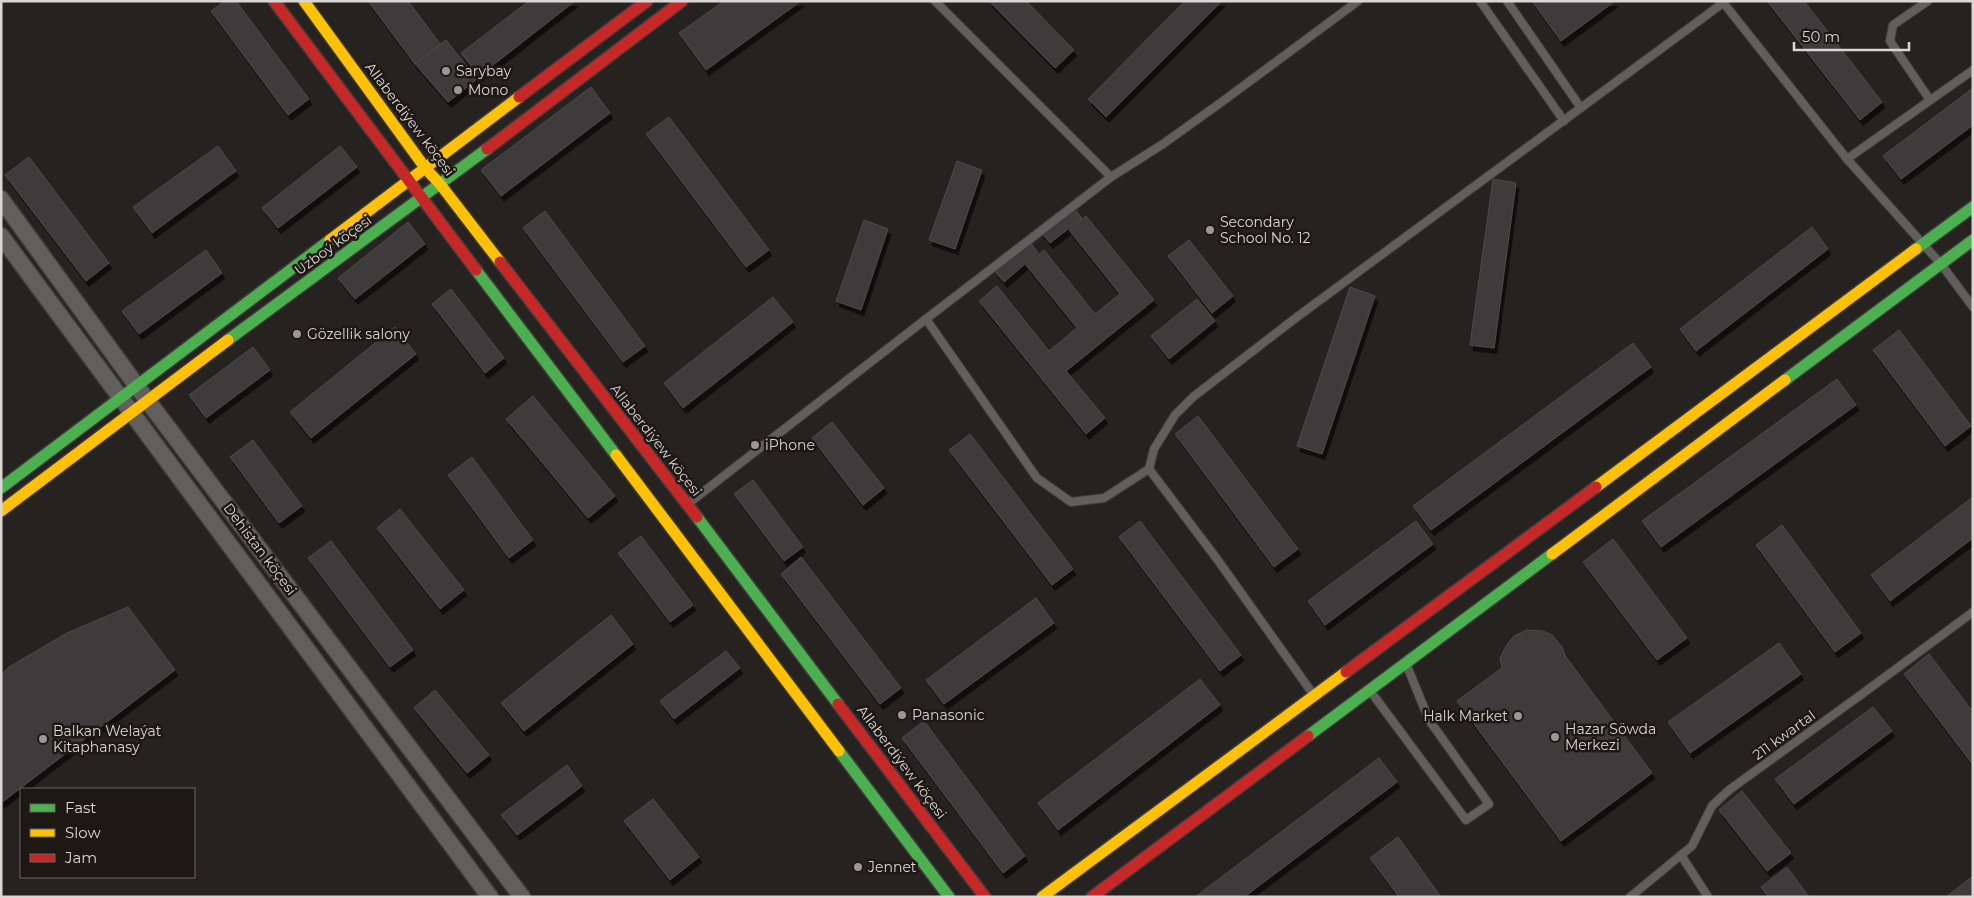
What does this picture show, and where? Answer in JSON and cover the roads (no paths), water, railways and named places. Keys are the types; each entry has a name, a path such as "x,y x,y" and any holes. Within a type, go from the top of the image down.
{"street":[{"path":"274,1 948,897"},
{"name":"Allaberdiýew köçesi","path":"304,1 426,169 440,184 687,504 985,897"},
{"name":"Uzboý köçesi","path":"1,488 648,1"},
{"name":"Uzboý köçesi","path":"1,511 147,400 422,198 682,1"},
{"name":"Dehistan köçesi","path":"1,199 147,400 522,897"},
{"path":"1042,897 1973,207"},
{"name":"Dehistan köçesi","path":"1,236 490,897"},
{"path":"1095,896 1973,240"}],"lane":[{"path":"935,1 1111,177"},
{"path":"687,504 1111,177 1163,144 1224,101 1358,1"},
{"path":"1480,1 1564,121"},
{"path":"1508,1 1581,108"},
{"path":"1928,1 1894,26 1890,41 1930,100"},
{"path":"926,319 1037,478 1071,502 1104,498 1149,469 1154,449 1175,415 1193,397 1297,317 1723,2 1847,159 1941,264 1973,307"},
{"path":"1847,159 1973,70"},
{"path":"1149,469 1217,559 1314,695"},
{"name":"211 kwartal","path":"1630,897 1692,846 1712,806 1729,790 1973,612"},
{"path":"1370,691 1466,820 1489,804 1429,720 1406,664"},
{"path":"1680,855 1708,897"}],"place":[{"name":"Sarybay","path":"446,71"},
{"name":"Mono","path":"458,90"},
{"name":"Secondary School No. 12","path":"1210,230"},
{"name":"Gözellik salony","path":"297,334"},
{"name":"iPhone","path":"755,445"},
{"name":"Panasonic","path":"902,715"},
{"name":"Halk Market","path":"1518,716"},
{"name":"Hazar Söwda Merkezi","path":"1555,737"},
{"name":"Balkan Welaýat Kitaphanasy","path":"43,739"},
{"name":"Jennet","path":"858,867"}]}
